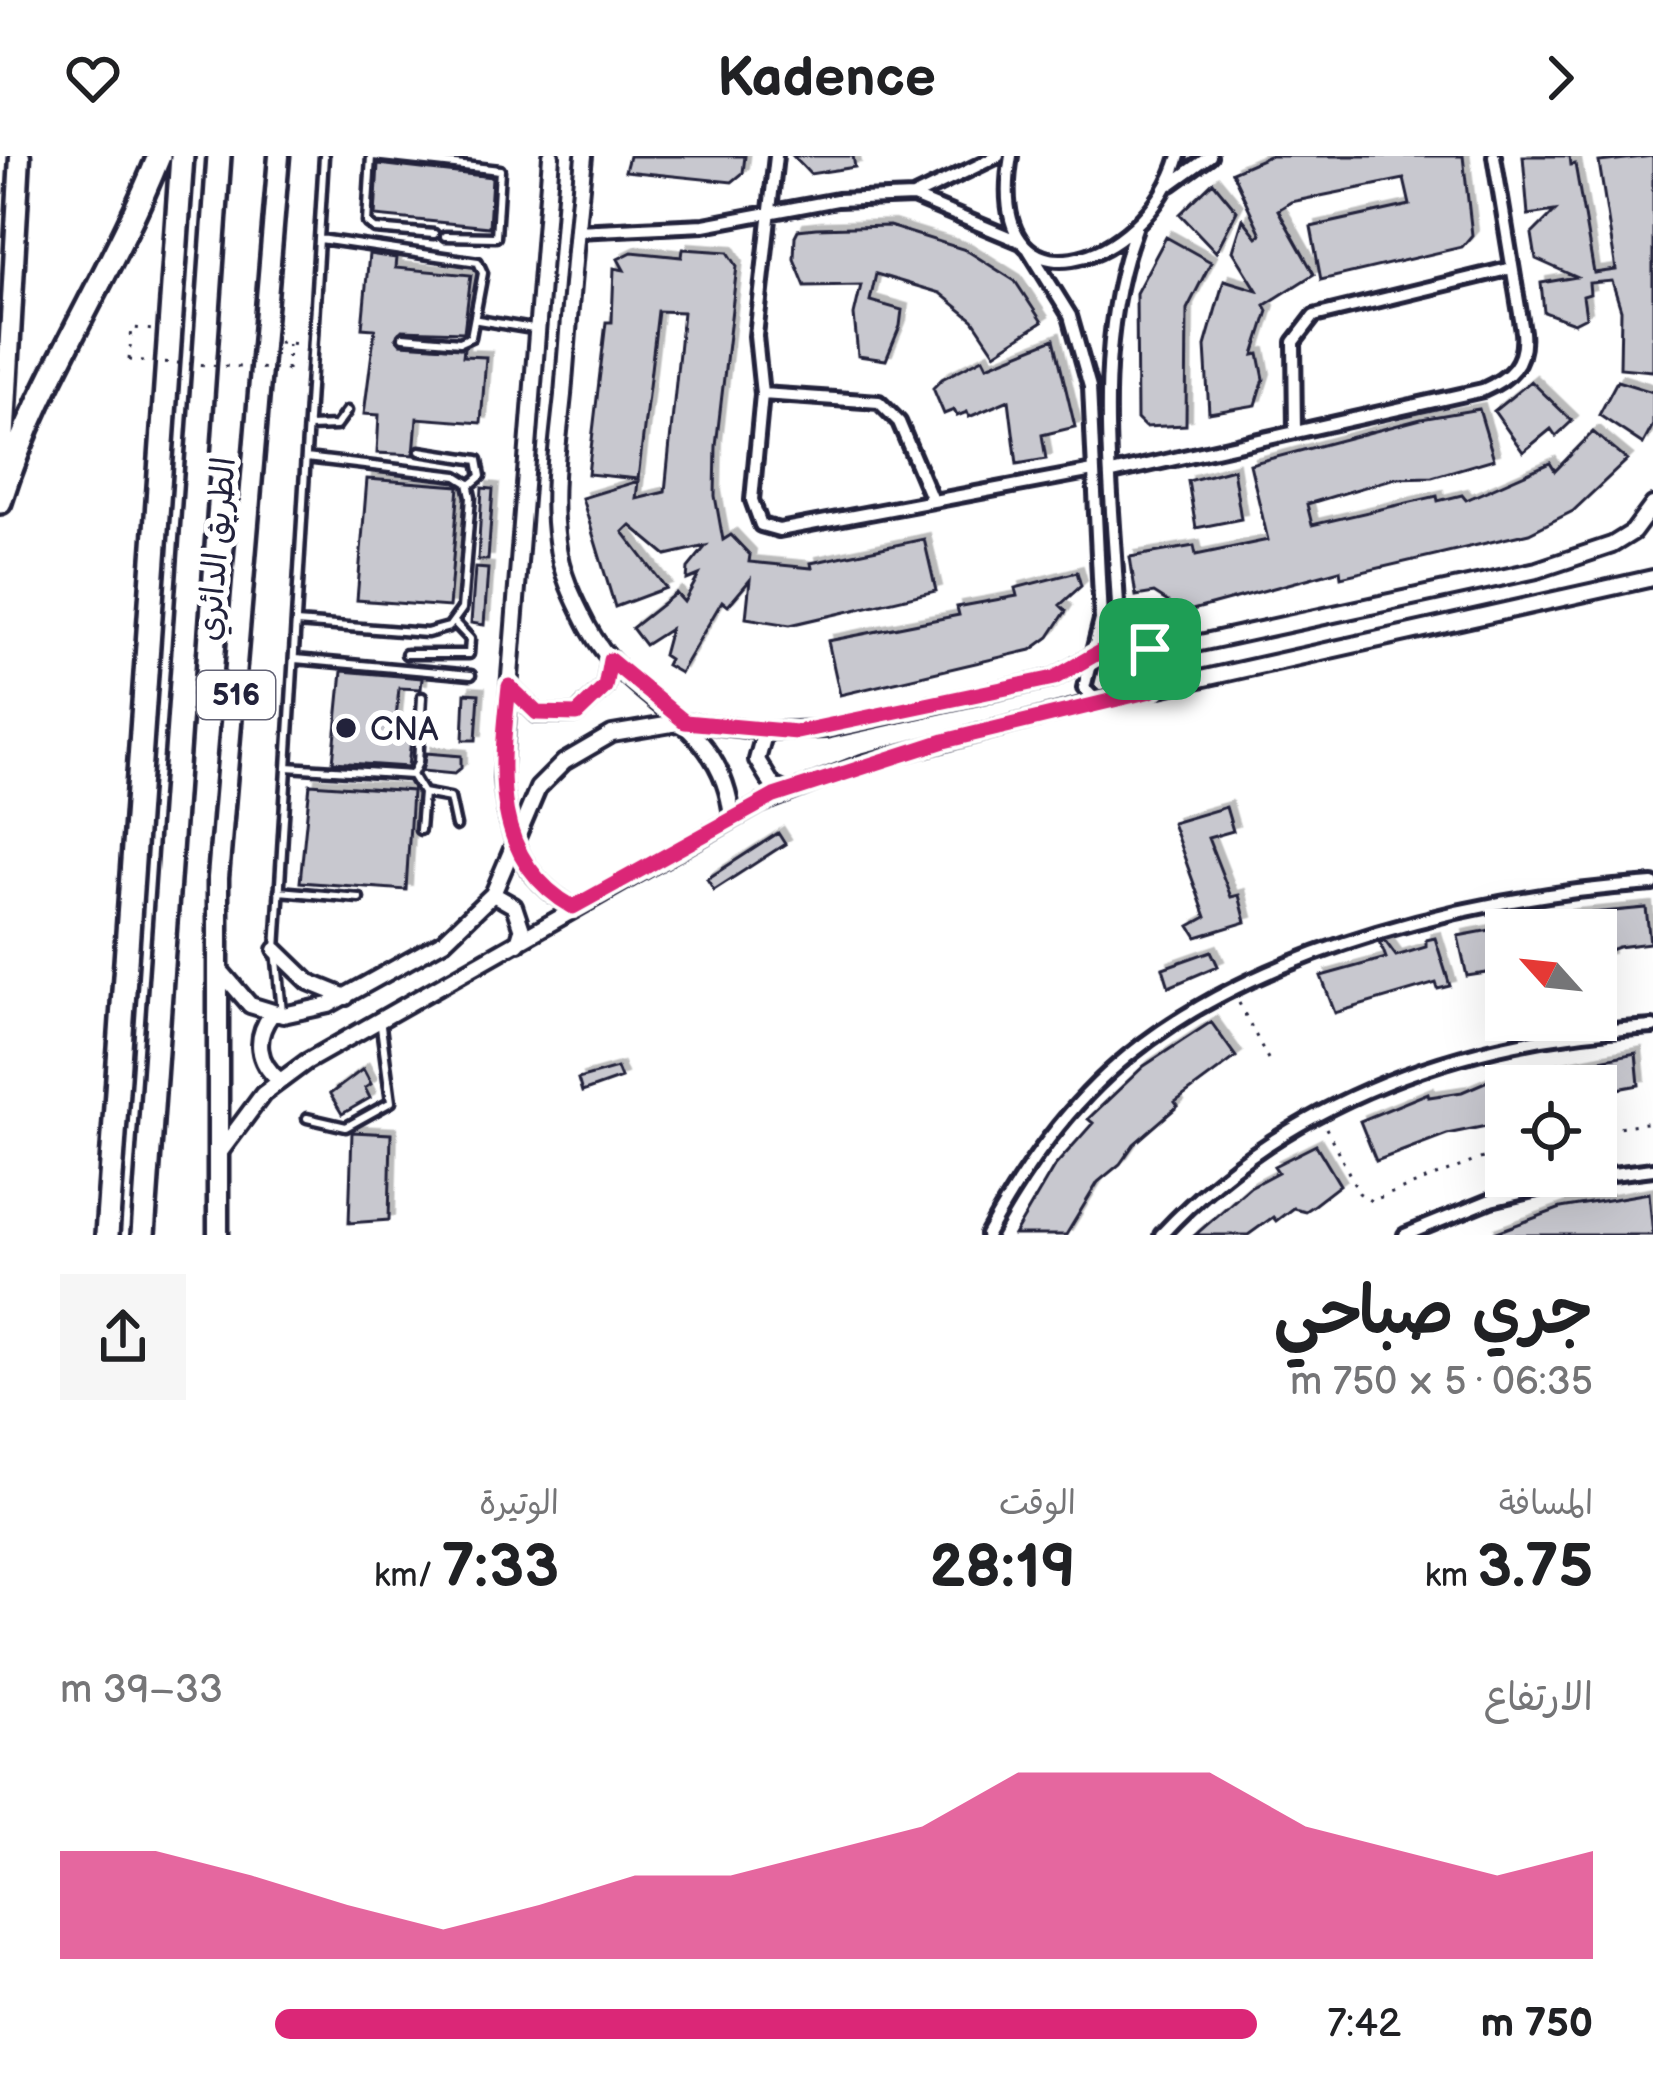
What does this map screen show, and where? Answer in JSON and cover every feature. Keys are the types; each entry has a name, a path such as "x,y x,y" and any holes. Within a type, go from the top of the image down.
{"highway":[{"path":"0,503 20,156"},
{"path":"0,503 33,411 122,244 159,156"},
{"name":"الطريق الدائري","path":"107,1235 182,156"},
{"name":"الطريق الدائري","path":"143,1235 219,156"},
{"name":"الطريق الدائري","path":"218,1235 218,878 279,156"}],"street":[{"path":"550,156 502,778 513,846 532,875 573,907"},
{"path":"584,156 555,480 557,546 567,584 610,660 685,722 720,765 732,819"},
{"path":"776,156 756,336 762,394 752,500 761,525 779,530 1093,471"},
{"path":"576,231 704,225 837,200 913,196 998,156"},
{"path":"1011,156 1006,207 1025,246 1063,302 1082,351 1101,620 1084,688 1097,702"},
{"path":"1168,186 1179,156"},
{"path":"913,196 1072,263 1106,250 1136,228 1168,186 1210,156"},
{"path":"1112,473 1483,390 1512,374 1524,347 1494,156"},
{"path":"1136,228 1110,330 1112,473 1120,616 1134,639 1150,649 1165,669 1151,691"},
{"path":"1295,432 1294,342 1314,316 1512,268"},
{"path":"762,394 879,402 899,422 932,500"},
{"path":"279,1080 266,1067 261,1031 277,1015 346,997 444,940 493,894 538,788 579,751 630,728 685,722 765,731 825,729 1054,678 1096,651 1117,645 1177,648 1538,570 1612,545 1648,523 1653,505"},
{"path":"215,1162 249,1109 279,1080 573,907 787,792 882,758 1097,702 1653,578"},
{"path":"509,686 537,713 577,714 605,687 610,660"},
{"path":"765,731 757,760 762,775 787,792"},
{"path":"987,1235 1042,1147 1096,1084 1160,1031 1232,990 1348,944 1427,921 1508,903 1653,884"},
{"path":"493,894 514,906 522,930 518,943"},
{"path":"276,950 309,982 346,997"},
{"path":"220,970 241,998 277,1015"},
{"path":"1161,1235 1238,1163 1381,1083 1466,1055 1550,1039 1653,1028"},
{"path":"1617,1173 1653,1169"},
{"path":"1406,1235 1504,1197"}],"lane":[{"path":"277,1015 279,891 324,156"},
{"path":"434,234 367,224 372,156 500,170 496,238 445,236"},
{"path":"319,239 472,258 483,273 475,332 460,342 403,337"},
{"path":"478,320 536,330"},
{"path":"308,427 336,426 347,411"},
{"path":"296,623 427,633 454,622 463,598 469,486 482,476 478,460 421,451"},
{"path":"306,458 457,476 469,486"},
{"path":"406,653 469,654 470,638 454,622"},
{"path":"294,658 471,675"},
{"path":"412,775 418,764 422,697"},
{"path":"287,767 412,775"},
{"path":"412,775 423,793 421,830"},
{"path":"423,793 450,798 456,826"},
{"path":"279,891 359,898"},
{"path":"307,1118 346,1127 391,1102 380,1019"}],"path":[{"path":"168,331 132,328 129,360 287,370 288,343"},
{"path":"266,340 312,346"},
{"path":"1232,990 1268,1060"},
{"path":"1319,1115 1359,1193 1371,1201 1485,1157"},
{"path":"1617,1127 1653,1122"}],"building":[{"path":"629,156 745,156 743,173 732,182 625,171"},
{"path":"793,156 853,156 855,167 810,174"},
{"path":"1269,156 1463,156 1472,235 1462,247 1321,280 1311,227 1410,205 1404,179 1291,202 1278,210 1314,274 1265,305 1268,311 1254,355 1259,354 1264,379 1256,405 1209,413 1205,346 1224,280 1257,290 1233,251 1243,219 1257,237 1261,234 1232,172"},
{"path":"1523,156 1569,156 1570,165 1575,164 1594,273 1616,270 1599,162 1653,156 1653,371 1620,368 1621,310 1612,281 1589,283 1590,294 1583,296 1586,317 1574,323 1544,312 1541,283 1576,277 1536,259 1532,234 1555,211 1528,215"},
{"path":"378,164 492,177 489,227 375,216"},
{"path":"1213,182 1237,211 1216,252 1180,214"},
{"path":"889,226 966,250 1015,281 1042,322 995,353 973,320 940,293 876,274 870,301 902,310 900,326 886,360 858,356 854,315 861,285 805,286 794,259 795,236 798,230 816,228"},
{"path":"1166,237 1211,262 1187,309 1186,425 1145,427 1137,419 1136,293"},
{"path":"683,249 728,252 737,266 716,446 715,496 723,540 731,535 750,555 749,562 812,568 811,563 924,539 936,591 790,625 746,618 750,580 728,606 722,601 680,673 666,665 669,659 663,655 670,629 645,645 632,628 676,593 684,602 699,575 687,580 688,568 706,546 666,555 630,525 623,532 666,588 615,607 582,498 638,481 636,499 665,492 683,312 658,311 638,479 588,474 606,322 612,322 614,268 624,270 618,259 632,252 682,257"},
{"path":"369,254 396,258 395,268 471,275 464,332 402,330 396,338 401,344 464,348 463,356 486,357 481,423 417,418 414,455 377,453 379,415 364,414 375,329 362,328"},
{"path":"1054,339 1075,427 1042,435 1046,459 1017,464 1009,400 969,417 967,412 957,416 954,410 944,414 933,388 942,379 983,358 987,366"},
{"path":"1531,381 1572,421 1556,436 1551,429 1523,452 1494,411"},
{"path":"1617,381 1653,392 1653,425 1643,444 1599,415"},
{"path":"1479,409 1494,459 1432,477 1395,478 1307,504 1312,525 1437,496 1438,501 1462,495 1466,500 1550,463 1555,471 1593,432 1627,460 1573,511 1529,533 1341,577 1340,570 1170,616 1168,602 1154,593 1136,596 1130,557 1194,546 1196,555 1268,540 1250,464 1421,419"},
{"path":"1233,469 1241,519 1196,528 1188,481"},
{"path":"367,479 459,486 449,607 357,600"},
{"path":"482,488 493,489 488,560 478,560"},
{"path":"475,568 488,569 484,625 471,623"},
{"path":"1077,572 1081,586 1060,605 1066,611 1049,637 1031,650 840,695 828,641 959,615 957,607 1017,596 1015,588"},
{"path":"342,671 422,678 421,689 399,688 395,729 412,730 408,767 333,762"},
{"path":"465,693 479,694 476,740 463,740"},
{"path":"426,753 461,756 461,768 454,774 422,771"},
{"path":"310,784 412,791 406,890 300,882"},
{"path":"1226,807 1233,831 1208,838 1231,897 1239,895 1246,922 1197,937 1190,926 1206,917 1172,823"},
{"path":"778,833 785,844 714,890 707,879"},
{"path":"1646,908 1650,943 1617,947 1617,911"},
{"path":"1485,931 1485,973 1467,976 1458,936"},
{"path":"1435,938 1450,986 1438,989 1436,983 1335,1013 1321,976 1386,958 1380,942 1385,941 1396,956 1426,947 1426,940"},
{"path":"1211,951 1218,966 1169,987 1163,968"},
{"path":"1211,1022 1236,1057 1175,1102 1178,1106 1134,1144 1098,1182 1066,1235 1014,1235 1054,1167 1093,1123 1088,1119 1144,1066"},
{"path":"1636,1053 1639,1085 1617,1089 1617,1065 1574,1065"},
{"path":"617,1068 621,1078 582,1092 578,1079"},
{"path":"363,1069 371,1084 365,1088 370,1098 342,1114 330,1094"},
{"path":"1485,1082 1485,1126 1447,1134 1376,1161 1360,1121 1428,1093 1429,1097 1462,1092"},
{"path":"352,1132 391,1134 389,1220 349,1223"},
{"path":"1316,1145 1340,1185 1314,1205 1305,1211 1293,1208 1276,1221 1273,1217 1248,1235 1195,1235 1250,1187 1278,1172 1274,1166"},
{"path":"1649,1193 1653,1235 1489,1235 1561,1208"}],"place":[{"name":"CNA","path":"346,728"}],"route":[{"path":"1110,646 1150,649 1160,656 1165,669 1161,682 1151,691 944,741 774,796 573,907 544,888 513,846 502,778 509,686 525,707 537,713 550,717 577,714 605,687 610,660 643,693 685,722 797,732 1054,678 1110,646"}]}
